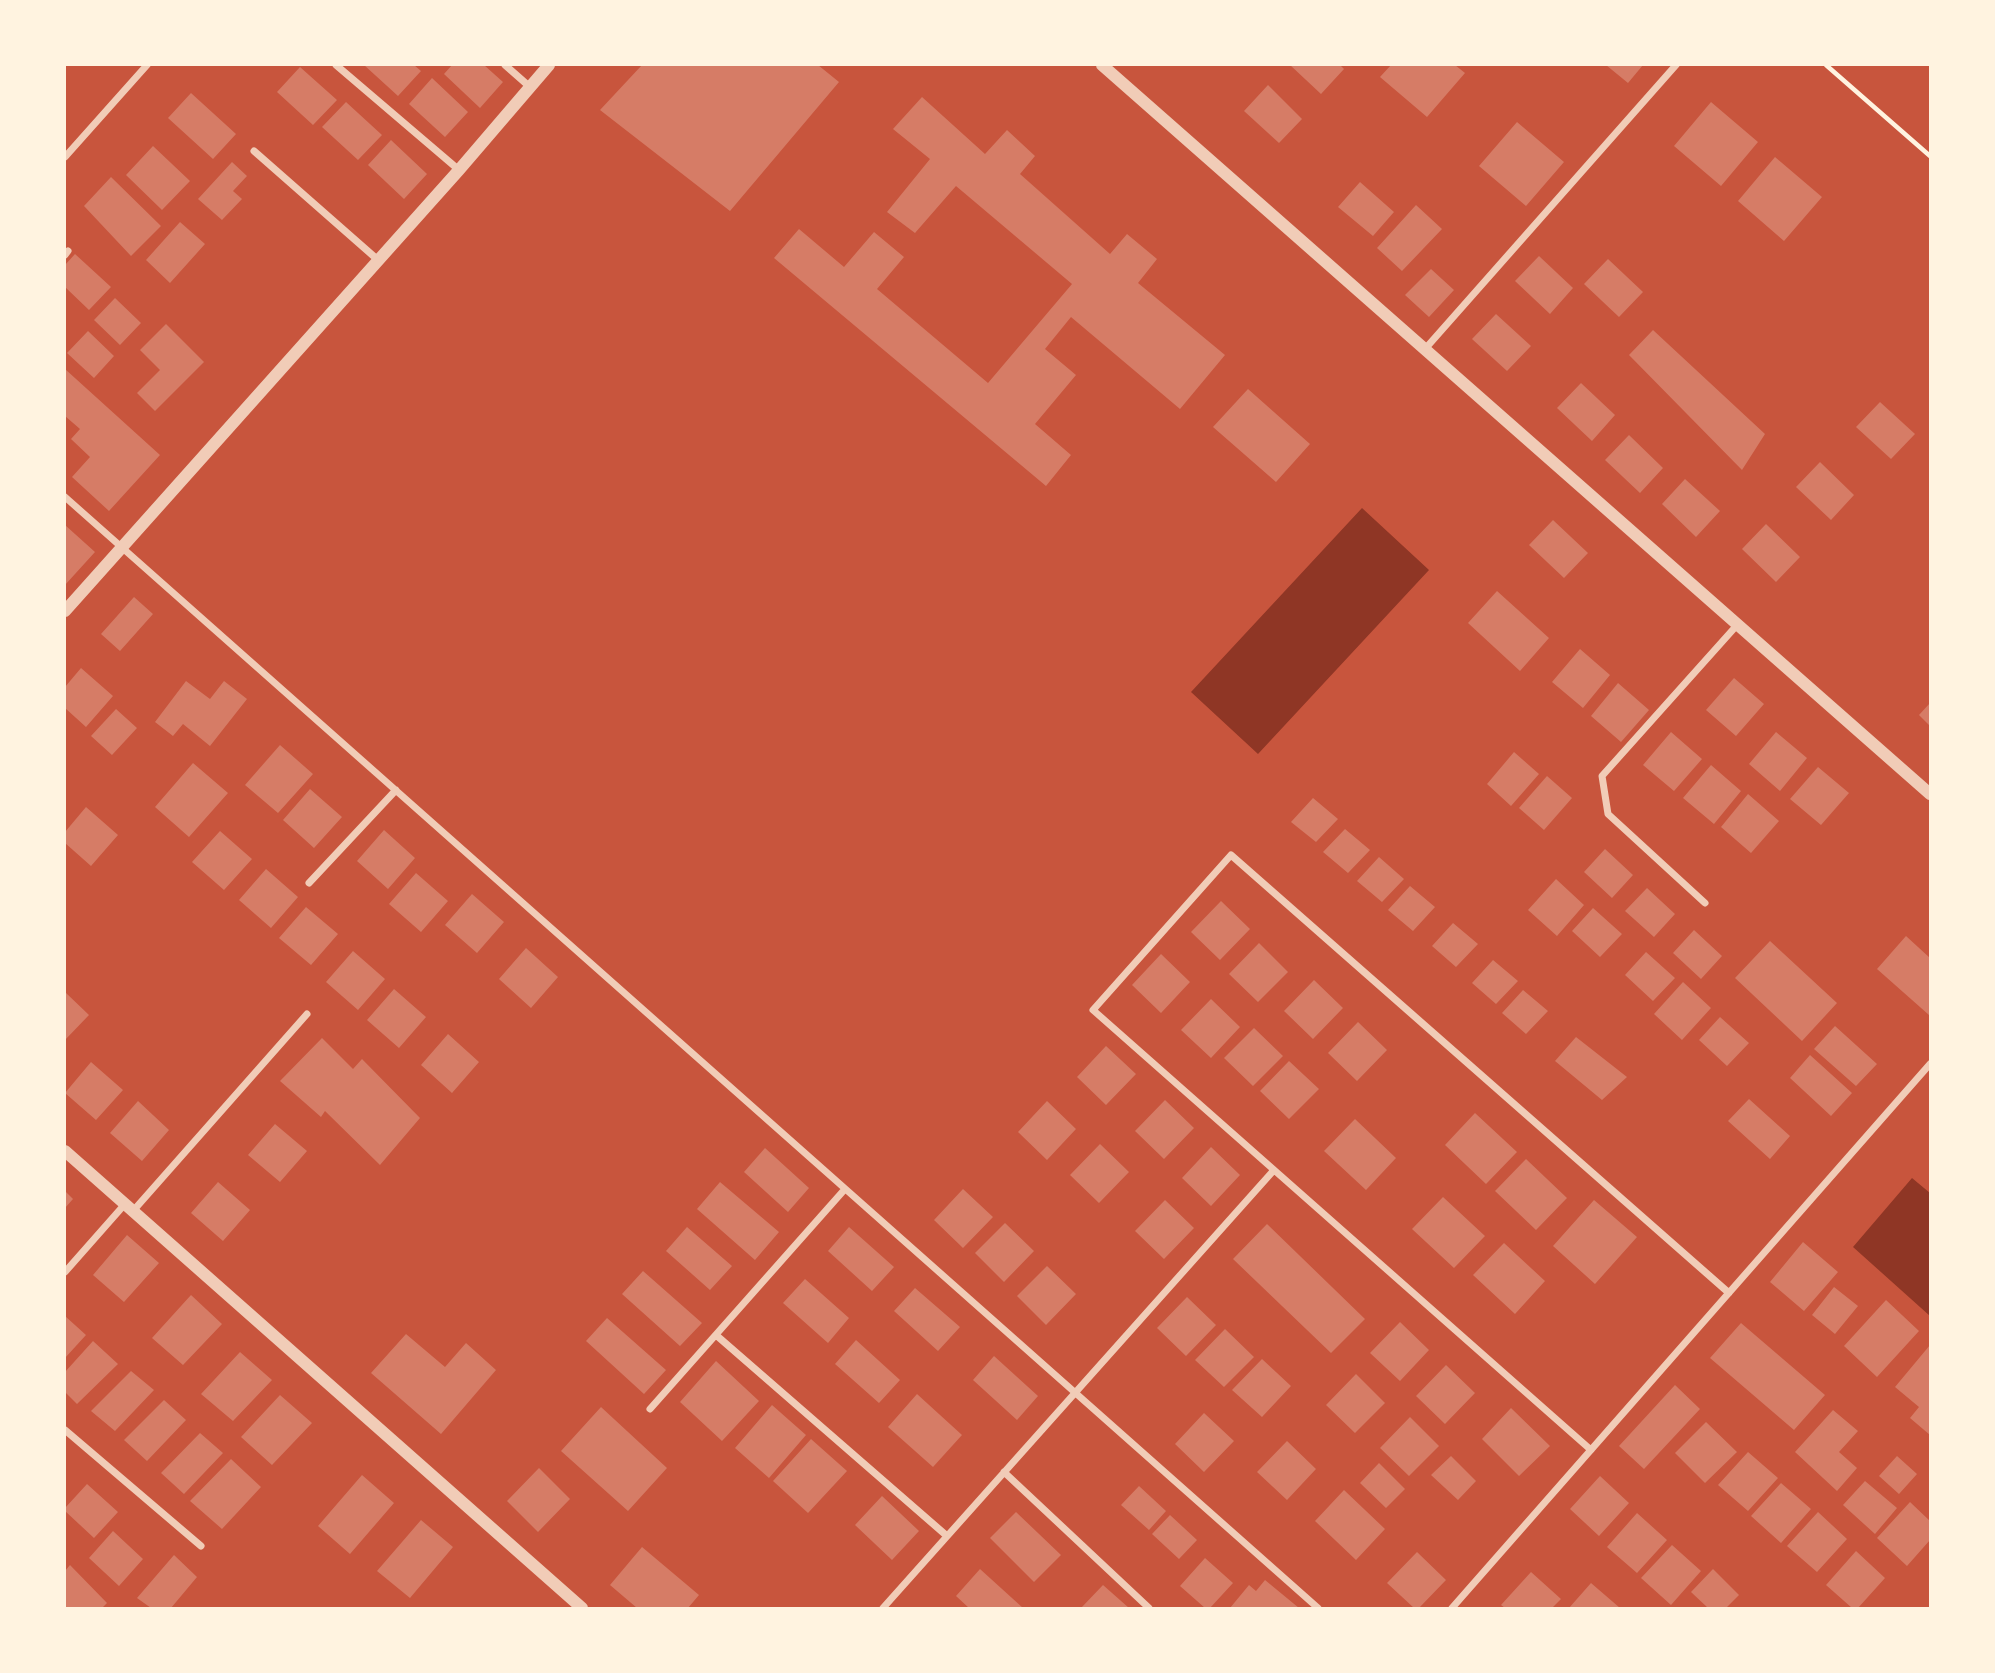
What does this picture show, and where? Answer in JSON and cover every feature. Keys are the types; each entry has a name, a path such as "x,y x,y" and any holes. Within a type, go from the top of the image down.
{"street":[{"path":"65,157 147,65"},
{"path":"336,65 458,170"},
{"path":"505,65 530,87"},
{"path":"65,611 549,65"},
{"path":"1102,65 1930,794"},
{"path":"1425,349 1676,65"},
{"path":"254,151 378,260"},
{"path":"65,497 1318,1608"},
{"path":"1705,902 1608,814 1602,776 1738,624"},
{"path":"309,883 396,790"},
{"path":"1591,1450 1093,1010 1231,855 1729,1293"},
{"path":"65,1272 129,1208 307,1014"},
{"path":"1452,1608 1930,1063"},
{"path":"65,1151 582,1608"},
{"path":"883,1608 1274,1170"},
{"path":"650,1409 845,1189"},
{"path":"716,1335 947,1536"},
{"path":"65,1430 201,1546"},
{"path":"1004,1472 1149,1608"}],"path":[{"path":"1826,65 1930,156"}],"shaded area":[{"path":"1362,508 1429,570 1258,754 1191,692"},
{"path":"1912,1178 1930,1193 1930,1316 1853,1247"}],"building":[{"path":"364,65 414,65 421,71 398,96"},
{"path":"452,65 484,65 503,82 480,108 444,74"},
{"path":"642,65 818,65 839,82 730,211 600,110"},
{"path":"1290,65 1340,65 1344,69 1321,94"},
{"path":"1391,65 1455,65 1465,73 1427,117 1380,77"},
{"path":"1606,65 1643,65 1628,83"},
{"path":"300,67 337,100 313,125 277,92"},
{"path":"432,78 468,112 445,137 409,104"},
{"path":"1268,85 1302,119 1279,143 1244,111"},
{"path":"191,93 236,134 213,159 168,118"},
{"path":"922,97 985,154 1007,130 1035,156 1020,174 1110,254 1127,234 1157,259 1138,283 1225,355 1180,409 1071,317 1045,349 1076,375 1035,424 1071,455 1046,486 774,258 799,229 844,267 874,232 904,257 877,289 988,383 1072,284 956,186 915,233 887,212 930,159 893,129"},
{"path":"346,102 382,135 358,160 322,127"},
{"path":"1711,102 1758,142 1721,186 1674,146"},
{"path":"1517,122 1564,162 1526,206 1479,166"},
{"path":"391,140 427,174 404,199 368,165"},
{"path":"153,146 190,181 162,210 126,175"},
{"path":"1775,157 1822,197 1784,241 1738,201"},
{"path":"232,162 247,176 233,191 242,199 222,220 198,199"},
{"path":"111,177 161,226 131,256 84,206"},
{"path":"1360,182 1394,212 1373,236 1338,207"},
{"path":"1416,205 1442,229 1402,271 1377,248"},
{"path":"180,222 205,244 170,283 146,260"},
{"path":"75,254 111,287 89,310 65,287 65,265"},
{"path":"1539,256 1573,288 1550,314 1515,281"},
{"path":"1608,259 1643,292 1619,317 1584,284"},
{"path":"1431,269 1454,290 1429,317 1405,295"},
{"path":"115,298 141,323 120,345 94,320"},
{"path":"1496,314 1531,346 1507,371 1472,339"},
{"path":"166,324 204,362 155,411 137,393 160,370 140,350"},
{"path":"1653,330 1765,434 1742,470 1629,355"},
{"path":"88,331 114,356 94,378 67,353"},
{"path":"65,369 160,455 109,511 72,477 90,457 71,439 80,429 65,416"},
{"path":"1581,383 1615,415 1592,441 1557,408"},
{"path":"1248,389 1310,444 1276,482 1213,427"},
{"path":"1880,402 1915,434 1891,459 1856,427"},
{"path":"1629,435 1663,468 1640,493 1605,460"},
{"path":"1820,462 1854,495 1831,520 1796,487"},
{"path":"1685,479 1720,511 1696,537 1662,504"},
{"path":"1553,520 1588,553 1564,578 1529,545"},
{"path":"1766,524 1800,557 1776,582 1742,549"},
{"path":"65,525 95,552 65,585"},
{"path":"1497,591 1549,638 1520,671 1468,623"},
{"path":"134,597 153,614 120,651 101,634"},
{"path":"1580,649 1610,675 1583,708 1552,682"},
{"path":"81,668 113,696 86,727 65,708 65,687"},
{"path":"1734,678 1764,704 1736,736 1706,710"},
{"path":"186,681 210,699 224,681 247,699 210,746 183,724 173,736 155,722"},
{"path":"1618,683 1649,710 1621,742 1591,716"},
{"path":"1930,703 1930,726 1919,715"},
{"path":"116,709 137,728 112,755 91,736"},
{"path":"1671,732 1702,759 1674,791 1643,765"},
{"path":"1776,732 1807,758 1780,791 1749,764"},
{"path":"280,745 313,774 278,813 245,785"},
{"path":"1514,752 1539,774 1511,806 1487,784"},
{"path":"193,763 228,793 189,837 155,807"},
{"path":"1711,765 1741,791 1714,824 1683,798"},
{"path":"1818,767 1849,793 1821,825 1790,799"},
{"path":"1547,776 1572,798 1544,830 1519,808"},
{"path":"310,789 342,817 314,848 283,820"},
{"path":"1748,794 1779,821 1751,853 1721,827"},
{"path":"1313,798 1338,819 1316,842 1291,822"},
{"path":"86,807 118,835 91,866 65,843 65,832"},
{"path":"1345,829 1370,850 1348,873 1323,852"},
{"path":"384,830 415,858 388,889 357,861"},
{"path":"220,831 252,859 224,890 192,862"},
{"path":"1605,849 1633,875 1612,898 1584,872"},
{"path":"1379,857 1404,879 1382,902 1357,881"},
{"path":"266,869 298,897 271,928 239,900"},
{"path":"416,873 448,901 421,932 389,904"},
{"path":"1556,879 1584,905 1557,936 1528,910"},
{"path":"1410,886 1435,907 1413,931 1388,910"},
{"path":"1647,888 1675,914 1654,937 1625,911"},
{"path":"472,894 504,922 477,953 445,925"},
{"path":"1221,901 1250,929 1220,960 1191,932"},
{"path":"306,907 338,934 311,965 279,938"},
{"path":"1593,908 1622,934 1600,957 1572,931"},
{"path":"1453,923 1478,944 1456,967 1432,946"},
{"path":"1694,930 1722,956 1701,979 1673,953"},
{"path":"1906,936 1930,958 1929,1015 1877,969"},
{"path":"1770,941 1837,1003 1802,1041 1735,978"},
{"path":"1259,943 1288,972 1258,1002 1229,974"},
{"path":"526,948 558,977 531,1008 499,979"},
{"path":"353,951 385,979 358,1010 326,982"},
{"path":"1646,952 1675,978 1653,1001 1625,975"},
{"path":"1161,954 1190,982 1161,1013 1132,985"},
{"path":"1493,960 1518,981 1496,1004 1472,983"},
{"path":"1314,980 1343,1008 1313,1039 1284,1011"},
{"path":"1683,982 1711,1008 1682,1040 1654,1014"},
{"path":"394,989 426,1017 399,1048 367,1020"},
{"path":"1523,990 1548,1011 1526,1034 1502,1013"},
{"path":"65,992 89,1015 65,1040"},
{"path":"1211,999 1240,1027 1211,1058 1181,1030"},
{"path":"1720,1017 1749,1043 1727,1066 1699,1040"},
{"path":"1358,1022 1387,1050 1357,1081 1328,1053"},
{"path":"1835,1026 1877,1064 1856,1086 1814,1049"},
{"path":"1254,1028 1283,1056 1253,1086 1224,1058"},
{"path":"448,1034 479,1062 452,1093 421,1065"},
{"path":"1576,1037 1627,1077 1602,1100 1555,1061"},
{"path":"322,1038 353,1069 362,1059 420,1118 380,1165 325,1111 321,1117 280,1081"},
{"path":"1106,1046 1136,1074 1106,1105 1077,1077"},
{"path":"1810,1055 1852,1093 1831,1116 1790,1078"},
{"path":"1289,1061 1319,1089 1289,1119 1260,1091"},
{"path":"91,1062 123,1090 96,1120 65,1093"},
{"path":"1749,1099 1790,1136 1770,1159 1728,1121"},
{"path":"1165,1100 1194,1128 1164,1159 1135,1131"},
{"path":"138,1101 169,1130 142,1161 110,1133"},
{"path":"1047,1101 1076,1129 1047,1160 1018,1132"},
{"path":"1475,1113 1517,1152 1486,1184 1445,1145"},
{"path":"1355,1119 1396,1158 1366,1190 1324,1151"},
{"path":"275,1124 307,1151 280,1182 248,1155"},
{"path":"1100,1144 1129,1172 1099,1203 1070,1175"},
{"path":"1211,1147 1240,1175 1211,1206 1182,1178"},
{"path":"765,1148 809,1188 788,1212 744,1172"},
{"path":"1526,1159 1567,1198 1536,1230 1495,1191"},
{"path":"218,1182 250,1210 223,1241 191,1213"},
{"path":"720,1182 779,1232 755,1260 697,1209"},
{"path":"963,1189 993,1217 963,1248 934,1220"},
{"path":"65,1191 73,1199 65,1208"},
{"path":"1443,1197 1485,1236 1454,1268 1412,1229"},
{"path":"1165,1200 1194,1228 1164,1259 1135,1231"},
{"path":"1594,1200 1637,1237 1595,1284 1553,1246"},
{"path":"1005,1223 1034,1251 1004,1282 975,1253"},
{"path":"1267,1224 1365,1319 1331,1353 1233,1259"},
{"path":"687,1227 732,1266 710,1290 666,1251"},
{"path":"849,1227 894,1267 872,1291 828,1251"},
{"path":"127,1235 159,1263 124,1302 93,1275"},
{"path":"1803,1242 1838,1272 1804,1311 1770,1282"},
{"path":"1504,1243 1545,1281 1515,1314 1473,1275"},
{"path":"1047,1266 1076,1294 1046,1325 1017,1296"},
{"path":"643,1271 702,1323 680,1346 622,1294"},
{"path":"805,1279 849,1318 828,1343 783,1303"},
{"path":"1834,1287 1858,1306 1835,1334 1812,1315"},
{"path":"915,1288 960,1327 938,1351 894,1311"},
{"path":"191,1295 222,1324 183,1365 152,1338"},
{"path":"1187,1297 1216,1325 1186,1356 1157,1328"},
{"path":"1886,1300 1919,1331 1877,1377 1844,1346"},
{"path":"65,1316 86,1335 65,1358"},
{"path":"607,1318 666,1370 644,1394 586,1341"},
{"path":"1400,1322 1429,1350 1400,1381 1370,1353"},
{"path":"1741,1323 1825,1395 1794,1430 1710,1358"},
{"path":"1225,1329 1254,1357 1224,1387 1195,1360"},
{"path":"406,1334 445,1367 466,1343 496,1370 441,1434 371,1373"},
{"path":"856,1340 900,1380 879,1403 835,1364"},
{"path":"93,1341 118,1364 77,1404 65,1392 65,1372"},
{"path":"1930,1345 1930,1435 1910,1418 1919,1407 1895,1387"},
{"path":"240,1352 272,1380 233,1421 201,1394"},
{"path":"994,1356 1038,1396 1017,1420 973,1380"},
{"path":"1262,1359 1291,1386 1262,1417 1232,1390"},
{"path":"716,1361 759,1401 722,1441 680,1402"},
{"path":"1446,1365 1475,1393 1445,1424 1416,1396"},
{"path":"131,1371 154,1390 115,1431 91,1411"},
{"path":"1356,1374 1385,1403 1355,1433 1326,1405"},
{"path":"1675,1385 1700,1409 1644,1469 1619,1446"},
{"path":"917,1394 962,1435 933,1467 888,1427"},
{"path":"280,1395 312,1423 272,1465 241,1437"},
{"path":"164,1400 186,1420 147,1461 124,1440"},
{"path":"772,1405 806,1435 769,1478 735,1448"},
{"path":"601,1407 667,1468 628,1511 561,1451"},
{"path":"1511,1408 1550,1446 1519,1476 1482,1439"},
{"path":"1833,1410 1858,1431 1839,1452 1857,1468 1837,1491 1795,1452"},
{"path":"1204,1413 1234,1441 1204,1472 1175,1444"},
{"path":"1410,1417 1439,1446 1409,1476 1380,1448"},
{"path":"1706,1422 1737,1452 1705,1483 1675,1453"},
{"path":"200,1433 223,1453 184,1494 161,1473"},
{"path":"811,1439 847,1471 808,1513 773,1481"},
{"path":"1287,1441 1316,1469 1287,1500 1257,1472"},
{"path":"1748,1452 1778,1478 1748,1511 1718,1485"},
{"path":"1451,1456 1476,1481 1458,1500 1431,1475"},
{"path":"1897,1456 1917,1474 1899,1494 1879,1476"},
{"path":"231,1459 261,1487 222,1529 190,1501"},
{"path":"1379,1463 1405,1489 1386,1508 1360,1483"},
{"path":"539,1468 570,1499 538,1532 507,1501"},
{"path":"362,1475 394,1503 350,1554 318,1526"},
{"path":"1600,1476 1629,1503 1599,1536 1570,1509"},
{"path":"1865,1481 1897,1508 1875,1534 1843,1505"},
{"path":"1781,1483 1811,1509 1781,1543 1751,1516"},
{"path":"87,1484 118,1512 94,1538 65,1511"},
{"path":"1139,1486 1166,1511 1149,1530 1121,1505"},
{"path":"1344,1490 1385,1529 1356,1560 1315,1521"},
{"path":"882,1496 919,1531 892,1560 855,1525"},
{"path":"1910,1502 1930,1521 1930,1540 1907,1566 1877,1538"},
{"path":"1016,1512 1061,1555 1034,1582 990,1538"},
{"path":"1818,1512 1847,1539 1817,1572 1787,1546"},
{"path":"1637,1513 1667,1540 1637,1573 1607,1547"},
{"path":"1170,1515 1197,1540 1179,1559 1152,1534"},
{"path":"421,1520 453,1547 410,1598 377,1571"},
{"path":"113,1531 143,1559 119,1586 89,1558"},
{"path":"1672,1545 1701,1571 1671,1605 1641,1578"},
{"path":"642,1547 699,1595 688,1608 637,1608 610,1585"},
{"path":"1856,1551 1885,1578 1858,1608 1852,1608 1826,1585"},
{"path":"1417,1552 1446,1580 1419,1608 1414,1608 1387,1583"},
{"path":"174,1555 197,1577 171,1608 151,1608 137,1598"},
{"path":"1205,1558 1233,1583 1210,1608 1205,1608 1180,1586"},
{"path":"70,1565 107,1603 102,1608 65,1608 65,1571"},
{"path":"980,1569 1023,1608 969,1608 956,1596"},
{"path":"1713,1569 1739,1595 1726,1608 1708,1608 1691,1592"},
{"path":"1531,1572 1561,1599 1552,1608 1505,1608 1501,1605"},
{"path":"1265,1580 1299,1608 1230,1608 1249,1585 1256,1591"},
{"path":"1591,1583 1620,1608 1569,1608"},
{"path":"1103,1585 1129,1608 1081,1608"}]}
